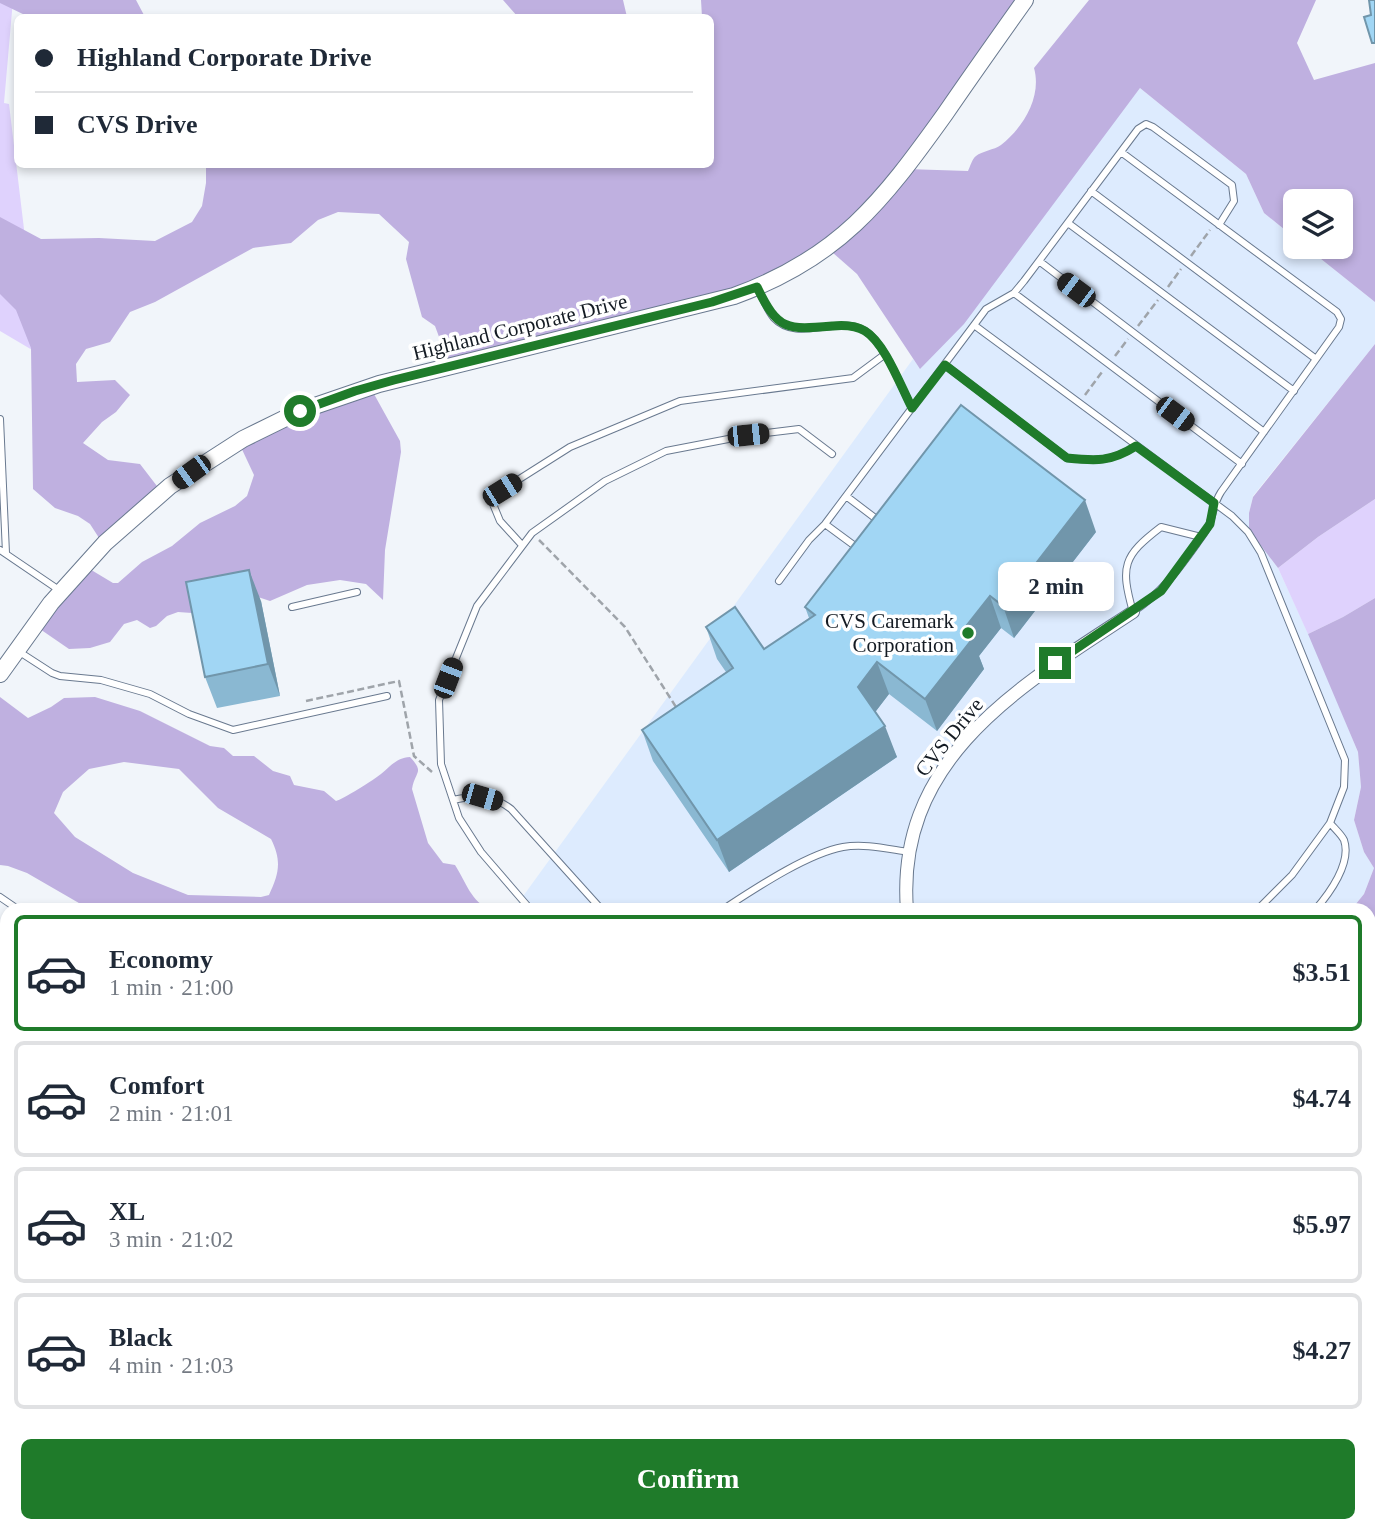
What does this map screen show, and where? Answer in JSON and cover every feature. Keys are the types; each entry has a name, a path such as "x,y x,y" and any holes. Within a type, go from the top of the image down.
{"street":[{"name":"Highland Corporate Drive","path":"0,674 61,591 120,528 170,486 243,439 300,411 379,384 712,302 757,287 823,250 872,209 899,178 1025,0"},
{"name":"CVS Drive","path":"907,903 906,880 915,823 930,791 951,758 999,705 1028,682 1133,612"}],"lane":[{"path":"779,581 986,309 1014,293 1138,129 1146,124 1163,134 1232,186 1234,201 1218,223"},
{"path":"1121,152 1339,314 1340,325 1214,503 1210,524 1201,537 1161,591 1133,612 1126,589 1126,564 1139,544 1161,527 1201,537"},
{"path":"1091,191 1316,359"},
{"path":"1068,223 1294,391"},
{"path":"1039,261 1264,432"},
{"path":"757,287 769,311 778,321 798,328 841,326 862,329 874,339 912,408"},
{"path":"1014,293 1242,464"},
{"path":"974,325 1232,516 1248,532 1261,553 1345,760 1344,787 1330,823 1292,875 1263,903"},
{"path":"521,544 500,522 494,505 502,490 570,447 680,401 853,378 884,355"},
{"path":"945,365 1067,458 1092,461 1118,458 1136,446"},
{"path":"0,419 3,552 61,591"},
{"path":"525,903 481,852 459,818 441,764 439,700 477,606 521,544 532,533 605,481 666,451 748,435 799,429 832,454"},
{"path":"846,496 883,524"},
{"path":"825,524 862,552"},
{"path":"292,607 357,592"},
{"path":"17,650 60,676 101,680 150,694 189,714 233,730 387,696"},
{"path":"453,800 482,797 502,802 596,903"},
{"path":"1321,903 1341,870 1347,854 1343,838 1330,823"},
{"path":"734,903 792,869 842,847 909,852"}],"path":[{"path":"1079,403 1218,223"},
{"path":"532,533 625,627 679,712"},
{"path":"306,701 399,681 414,756 448,785"}],"shaded area":[{"path":"0,0 13,0 4,103 9,104 14,168 17,168 39,354 0,331"},
{"path":"0,0 136,0 143,14 23,14 0,3"},
{"path":"503,0 623,0 626,14 515,14"},
{"path":"701,0 1025,0 906,169 968,171 976,156 1001,145 1024,120 1033,100 1036,79 1034,68 1089,0 1316,0 1297,43 1314,80 1375,63 1375,302 1321,259 1353,259 1353,189 1283,189 1283,228 1264,213 1246,174 1140,88 964,324 920,369 857,274 824,245 755,283 448,361 435,326 422,317 406,259 409,242 379,214 338,212 318,220 291,243 253,248 155,302 130,312 110,342 86,349 76,364 77,382 115,380 130,395 83,443 108,460 140,464 160,490 103,544 90,524 78,516 55,508 33,489 31,348 16,310 0,294 0,217 41,239 155,241 192,222 202,206 206,168 714,168 714,14 702,14"},
{"path":"1140,88 1246,174 1264,213 1283,228 1283,259 1321,259 1375,302 1375,344 1253,496 1249,513 1249,530 1278,568 1358,752 1361,787 1354,820 1364,852 1374,868 1364,894 1357,903 518,903 913,359 920,368"},
{"path":"1375,344 1375,499 1278,568 1249,530 1253,497"},
{"path":"369,385 400,441 401,452 385,550 383,600 366,584 340,580 307,585 270,601 255,596 201,607 192,613 178,612 150,628 137,620 124,624 110,642 90,648 69,649 37,627 83,565 113,583 118,583 142,562 172,546 200,523 235,506 247,496 254,475 239,443"},
{"path":"1375,499 1375,598 1308,634 1278,568"},
{"path":"1375,598 1375,903 1357,903 1364,894 1374,868 1364,852 1354,820 1361,787 1358,752 1308,634"},
{"path":"0,697 28,718 64,698 95,697 140,711 210,746 224,748 233,756 254,756 273,771 290,776 294,785 324,791 336,801 372,780 397,761 410,757 418,769 412,789 428,843 443,863 455,865 480,903 79,903 27,873 0,865","holes":["124,762 179,769 218,808 271,839 277,854 278,867 269,895 188,895 133,873 75,837 54,813 63,792 89,769"]}],"building":[{"path":"1369,0 1375,0 1375,43 1372,43 1364,17 1371,15"},
{"path":"961,405 1085,500 1003,606 990,596 963,630 973,638 925,699 877,662 858,687 885,726 717,840 642,730 733,668 706,627 735,607 764,649 815,615 805,607"},
{"path":"249,570 268,664 205,677 186,582"}],"place":[{"name":"CVS Caremark Corporation","path":"968,633"}],"route":[{"path":"300,411 379,384 712,302 757,287 773,317 784,324 798,328 849,326 868,333 880,346 912,408 945,365 1067,458 1092,461 1118,458 1136,446 1214,503 1210,524 1161,591 1055,663"}]}
